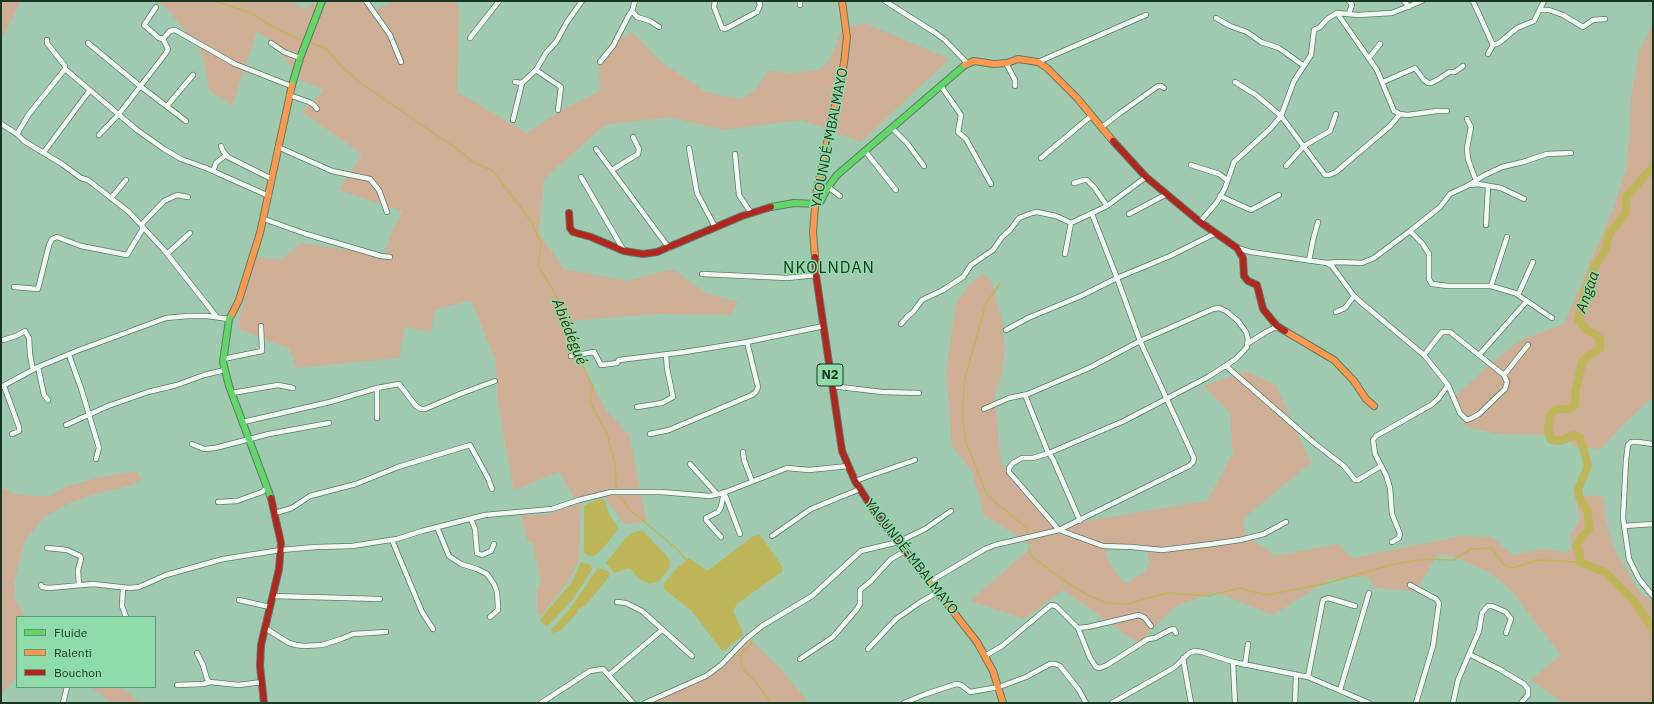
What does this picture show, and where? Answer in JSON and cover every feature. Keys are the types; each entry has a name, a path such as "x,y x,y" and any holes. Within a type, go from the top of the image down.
{"main road":[{"path":"264,703 260,666 261,645 280,569 282,550 275,513 232,393 223,359 229,319 239,300 264,219 291,86 322,1"},
{"name":"YAOUNDÉ-MBALMAYO","path":"842,1 847,37 844,63 820,172 814,232 816,275 839,434 848,466 860,489 878,518 977,642 999,687 1003,703"},
{"path":"569,213 570,228 572,232 591,237 624,252 643,254 669,248 715,227 750,213 773,206 794,203 816,204 821,201 828,187 837,175 967,62 974,61 994,64 1007,63 1018,58 1038,62 1072,93 1132,163 1146,177 1200,222 1237,248 1243,258 1244,276 1248,281 1257,285 1263,309 1281,328 1334,360 1354,380 1366,399 1374,406"}],"street":[{"path":"366,1 390,35 401,62"},
{"path":"470,38 499,1"},
{"path":"513,120 522,83 536,70 546,53 556,42 566,22 582,1"},
{"path":"600,62 613,46 632,11 635,1"},
{"path":"715,1 714,7 722,28 725,29 757,12 760,5 759,1"},
{"path":"885,1 945,40 967,62"},
{"path":"892,5 896,1"},
{"path":"1349,1 1352,5 1349,13"},
{"path":"1404,1 1409,7"},
{"path":"1200,222 1220,196 1228,180 1234,162 1270,129 1281,116 1294,81 1312,55 1314,30 1320,27 1327,19 1337,12 1358,14 1392,13 1422,1"},
{"path":"1473,1 1493,46"},
{"path":"1488,54 1493,46 1517,28 1534,21 1544,1"},
{"path":"99,136 120,114 168,49 163,39 154,34 144,25 156,7"},
{"path":"1540,10 1549,10 1563,15 1583,26 1593,20 1605,19"},
{"path":"632,11 637,17 650,21 659,27"},
{"path":"1337,12 1369,58 1383,82 1394,111 1407,115 1438,110 1447,111"},
{"path":"1038,62 1146,15"},
{"path":"1216,18 1230,26 1248,32 1261,42 1279,48 1304,66"},
{"path":"163,39 170,30 175,30 236,64 291,86"},
{"path":"47,40 47,43 65,66 65,69 120,114 137,130 176,156 269,196"},
{"path":"88,43 140,86 186,121"},
{"path":"271,43 284,52 300,58"},
{"path":"1369,58 1380,44"},
{"path":"1007,63 1015,80 1015,86"},
{"path":"1383,82 1415,68 1424,80 1431,83 1449,72 1455,72 1463,66"},
{"path":"18,134 29,114 65,69"},
{"path":"536,70 561,86 558,110"},
{"path":"167,106 193,75"},
{"path":"515,82 522,83"},
{"path":"1235,82 1256,95 1281,116 1325,175 1329,176 1336,172 1390,126 1400,114"},
{"path":"941,86 962,115 958,132 966,139 990,184"},
{"path":"1102,127 1158,86 1164,88"},
{"path":"44,152 90,90"},
{"path":"289,95 309,102 317,109"},
{"path":"1286,166 1304,146 1330,131 1336,114"},
{"path":"1041,158 1091,116"},
{"path":"1467,119 1471,126 1467,148 1468,159 1476,181"},
{"path":"1,124 18,134 24,141 44,152 81,178 88,180 142,224 216,316"},
{"path":"892,128 907,143 924,166"},
{"path":"612,170 638,154 640,149 633,137"},
{"path":"221,146 226,155 272,179"},
{"path":"278,147 332,171 370,179 379,190 387,212"},
{"path":"689,148 697,193 715,227"},
{"path":"596,149 669,248"},
{"path":"866,150 896,190"},
{"path":"1237,248 1309,261 1327,263 1362,263 1374,258 1410,231 1440,207 1450,194 1468,186 1483,176 1502,167 1547,154 1571,153"},
{"path":"736,154 739,195 750,213"},
{"path":"213,171 216,163 226,155"},
{"path":"1191,165 1219,174 1228,180"},
{"path":"581,177 624,252"},
{"path":"902,324 922,300 943,290 963,277 971,265 993,250 1002,236 1016,224 1016,221 1020,218 1037,212 1056,216 1071,223 1107,206 1146,177"},
{"path":"111,198 126,180"},
{"path":"1074,184 1087,180 1094,187 1107,206"},
{"path":"1468,186 1488,186 1511,192 1524,199"},
{"path":"1486,225 1488,186"},
{"path":"828,187 840,196"},
{"path":"1129,214 1167,194"},
{"path":"14,287 38,289 48,254 49,245 52,239 57,237 81,246 127,255 142,230 142,224 164,200 171,196 177,195 188,197"},
{"path":"1220,196 1250,210 1279,195"},
{"path":"930,582 985,549 995,545 1059,530 1080,521 1109,504 1189,466 1193,462 1194,458 1140,341 1092,214"},
{"path":"264,219 306,234 381,256 390,257"},
{"path":"1309,261 1318,222"},
{"path":"1065,254 1071,223"},
{"path":"1410,231 1422,243 1429,254 1429,279 1432,284 1448,286 1491,286 1515,293 1552,318"},
{"path":"1006,330 1028,318 1170,256 1216,232"},
{"path":"167,254 190,233"},
{"path":"1491,286 1507,237"},
{"path":"1518,295 1533,262"},
{"path":"1327,263 1338,274 1354,296 1424,355 1448,385 1460,413 1467,420 1479,414 1505,389 1507,382 1504,375 1452,333 1446,331 1442,332 1424,355"},
{"path":"702,274 787,278 816,275"},
{"path":"1336,312 1344,308 1354,296"},
{"path":"1479,355 1527,301"},
{"path":"984,409 1009,398 1025,395 1089,368 1140,341 1213,308 1219,308 1226,311 1238,321 1246,332 1248,339 1243,352 1226,366 1124,421 1049,453 1033,458 1022,458 1013,463 1009,468 1009,472 1059,530 1103,546 1132,546 1162,550 1240,540 1264,534 1286,522"},
{"path":"12,434 19,431 19,427 2,386 38,367 79,350 166,318 216,316 229,319"},
{"path":"223,359 262,351 261,326"},
{"path":"571,356 594,352 601,365 617,363 619,360 666,355 747,342 824,326"},
{"path":"1247,344 1274,328 1281,328"},
{"path":"2,340 26,331 29,338 33,370"},
{"path":"650,434 669,430 756,392 758,387 747,342"},
{"path":"1504,375 1528,345"},
{"path":"69,355 81,388 99,448 96,459"},
{"path":"637,407 662,403 673,397 666,355"},
{"path":"1226,366 1313,442 1344,466 1355,480 1358,480 1380,466"},
{"path":"38,367 44,395 48,400"},
{"path":"66,425 89,416 108,406 148,392 177,385 204,375 225,370"},
{"path":"243,422 330,402 376,388 399,384 416,406 421,409 426,409 495,381"},
{"path":"232,393 278,385 293,388"},
{"path":"1392,542 1399,538 1400,534 1392,514 1390,488 1386,475 1375,454 1372,442 1376,436 1438,399 1448,385"},
{"path":"832,386 882,392 919,393"},
{"path":"376,388 377,418"},
{"path":"1025,395 1049,453 1080,521"},
{"path":"192,444 204,449 215,448 249,439 329,423"},
{"path":"1653,444 1631,442 1628,445 1622,518 1629,559 1639,579 1653,596"},
{"path":"275,513 292,508 310,496 356,484 398,467 470,445 492,488"},
{"path":"744,452 744,460 752,481"},
{"path":"855,480 915,460"},
{"path":"690,464 717,494"},
{"path":"41,585 42,587 49,588 102,584 123,587 139,587 166,576 223,559 282,550 352,546 392,540 485,515 552,509 611,492 661,492 704,496 724,492 787,468 809,470 848,466"},
{"path":"218,502 237,500 262,492 267,488"},
{"path":"772,536 811,508 860,489"},
{"path":"724,492 740,534"},
{"path":"721,537 706,520 706,518 718,512 721,507 724,492"},
{"path":"645,703 706,676 721,665 746,639 762,626 812,596 861,551 898,542 925,529 951,511"},
{"path":"470,519 475,529 477,553 482,555 491,551 494,544"},
{"path":"1624,526 1653,524"},
{"path":"437,527 449,556 461,564 487,574 494,584 497,592 498,610 490,617"},
{"path":"392,540 422,612 433,629"},
{"path":"47,548 67,550 80,556 81,559 78,570 79,585"},
{"path":"800,659 833,637 860,604 860,590 891,559 905,551"},
{"path":"1410,585 1436,599 1439,603 1433,646 1416,703"},
{"path":"123,587 122,606 126,616"},
{"path":"868,649 900,616 938,592"},
{"path":"1340,690 1369,593"},
{"path":"273,596 380,599"},
{"path":"1308,677 1323,600 1328,598 1355,606"},
{"path":"239,600 270,608"},
{"path":"617,602 626,603 642,611 692,656"},
{"path":"985,656 1002,646 1052,605 1056,606 1078,628 1090,658 1096,667 1100,668 1108,665 1148,639 1155,638 1174,629 1176,633"},
{"path":"1453,703 1458,680 1478,631 1482,613 1488,606 1506,612 1511,619 1506,633"},
{"path":"1078,628 1139,615 1145,618 1151,626"},
{"path":"265,628 296,646 322,645 352,634 386,632"},
{"path":"609,674 662,630"},
{"path":"1245,665 1248,644"},
{"path":"1112,703 1175,667 1189,653 1202,652 1245,665 1308,677 1369,703"},
{"path":"197,653 203,665 207,680 210,682"},
{"path":"1469,654 1500,669 1524,684 1528,689 1528,695 1521,703"},
{"path":"1183,658 1191,703"},
{"path":"1233,662 1235,703"},
{"path":"904,703 956,684 961,685 970,692 999,687 1026,677 1050,664 1060,666 1079,690 1086,703"},
{"path":"541,703 590,671 604,670 633,703"},
{"path":"1295,703 1296,675"},
{"path":"177,685 203,684 210,682 239,685 262,682"},
{"path":"63,703 67,688"}],"shaded area":[{"path":"1,1 21,1 1,40"},
{"path":"158,1 290,1 304,9 319,1 367,1 377,9 395,1 455,1 459,8 457,92 527,133 565,108 600,91 599,62 619,40 632,32 661,62 706,92 740,99 755,90 768,71 792,73 820,70 831,57 842,29 865,23 950,59 861,142 802,120 723,130 670,117 605,125 544,179 539,233 564,269 627,281 673,269 706,293 738,302 731,315 660,314 576,320 567,335 606,410 629,435 647,522 624,524 605,497 581,503 579,560 567,583 542,615 537,614 537,587 541,586 533,542 528,542 521,515 545,515 578,504 559,472 514,490 498,405 496,361 471,300 435,310 431,332 405,327 399,358 296,368 290,349 237,328 256,257 281,260 301,243 385,255 390,237 402,211 339,190 362,154 302,112 324,90 302,81 271,40 257,32 232,106 210,91 201,51 167,8"},
{"path":"1653,23 1653,397 1620,428 1601,449 1575,447 1568,441 1544,435 1497,434 1465,426 1454,398 1490,364 1521,340 1564,324 1614,207 1626,169 1630,130 1630,101 1640,50"},
{"path":"982,274 992,281 1001,317 1005,347 1002,373 995,396 1001,463 1056,526 1207,501 1233,453 1230,413 1204,386 1246,371 1276,385 1311,463 1244,518 1245,534 1275,556 1338,544 1353,558 1461,536 1492,537 1513,555 1546,549 1567,553 1571,548 1571,533 1580,519 1574,492 1580,495 1604,497 1606,519 1614,549 1641,594 1653,600 1653,703 1563,703 1531,680 1561,655 1509,588 1490,573 1453,556 1438,554 1416,591 1375,588 1368,576 1330,579 1273,615 1215,592 1176,606 1138,643 1063,590 1024,619 970,601 1033,546 984,515 972,471 952,446 946,371 956,303 969,285","holes":["1114,544 1147,547 1149,563 1145,572 1128,583 1120,579 1105,554"]},
{"path":"136,471 141,479 133,485 92,495 70,503 43,518 25,541 14,583 16,601 24,616 16,616 16,678 1,695 1,487 12,493 29,496 50,496 68,486 101,477"},
{"path":"599,499 603,499 606,503 610,516 618,527 605,546 594,556 590,557 584,553 584,506"},
{"path":"642,530 668,557 670,563 669,569 659,581 650,584 638,578 630,568 614,573 606,563 624,540 634,532"},
{"path":"760,535 782,566 783,571 737,604 733,611 743,635 724,651 722,651 692,611 664,589 664,584 675,570 689,558 706,570 709,570 753,536"},
{"path":"581,562 591,565 592,569 590,573 573,599 549,625 546,626 540,621 542,617 572,582"},
{"path":"598,568 606,570 610,573 609,577 585,606 577,610 578,612 560,631 552,633 551,630 569,610"},
{"path":"748,637 780,668 809,703 645,703 706,676"},
{"path":"92,688 121,688 141,703 111,703"}],"waterway":[{"name":"Abiédégué","path":"214,1 249,12 275,28 301,40"},
{"name":"Abiédégué","path":"312,43 327,49 342,67 362,84 457,149 473,162 493,171 531,221 541,244 538,266 551,286 563,310 570,341 593,386 590,402 607,434 615,464 616,484 620,497 630,510 677,549 687,561"},
{"name":"Angaa","path":"1653,167 1626,197 1626,213 1609,234 1606,249 1593,270 1585,292 1578,319 1587,331 1595,334 1600,339 1600,348 1583,360 1575,392 1575,405 1568,409 1557,409 1551,414 1548,430 1551,440 1560,441 1574,435 1580,437 1588,465 1578,490 1580,499 1588,511 1589,530 1581,538 1576,547 1580,554 1580,562 1605,572 1634,601 1653,629"},
{"path":"1000,284 986,303 964,382 963,421 966,442 987,495 1027,528 1030,555 1060,578 1084,593 1106,603 1127,604 1167,593 1208,596 1239,588 1266,595 1324,584 1394,564 1427,559 1453,560 1471,549 1492,548 1504,565 1513,568 1538,560 1580,562"},
{"name":"Abiédégué","path":"749,639 751,644 741,654 742,668 754,680 771,703"}],"traffic: fast":[{"path":"292,85 300,58 322,1"},
{"path":"771,207 794,203 816,204 821,201 828,187 837,175 965,65"},
{"path":"232,314 229,319 223,362 229,386 271,498"}],"traffic: slow":[{"path":"815,257 813,232 816,194 844,63 847,37 842,1"},
{"path":"965,65 974,61 994,64 1007,63 1018,59 1038,62 1047,68 1077,98 1113,141"},
{"path":"232,314 239,300 260,233 292,85"},
{"path":"1285,331 1334,360 1354,381 1366,399 1374,406"},
{"path":"911,558 977,642 993,671 1003,703"}],"traffic: jam":[{"path":"1113,141 1146,177 1200,222 1237,248 1243,258 1244,276 1248,281 1257,285 1263,309 1277,326 1285,331"},
{"path":"569,213 570,228 573,232 591,237 624,251 643,254 657,252 742,216 771,207"},
{"path":"815,257 816,275 842,451 855,481 878,517 911,558"},
{"path":"264,703 260,666 261,645 279,569 281,543 271,498"}],"district":[{"name":"NKOLNDAN","path":"829,268"}]}
